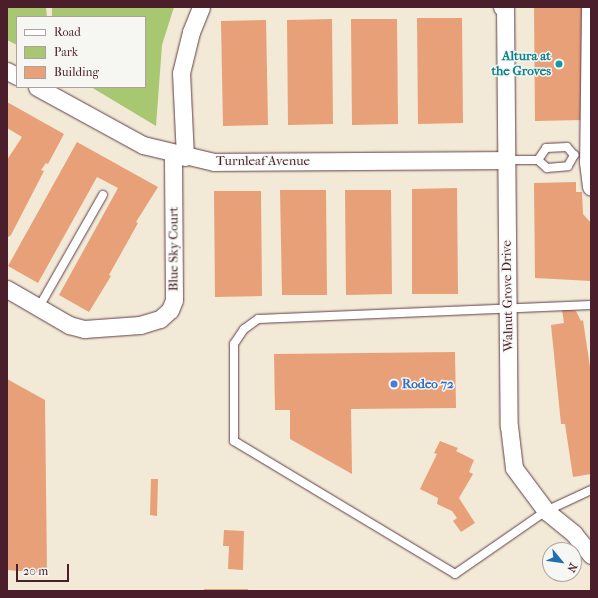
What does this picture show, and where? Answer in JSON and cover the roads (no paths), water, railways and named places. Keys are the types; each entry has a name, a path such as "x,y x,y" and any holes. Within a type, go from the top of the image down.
{"street":[{"name":"Blue Sky Court","path":"7,289 69,325 84,329 140,325 160,319 170,310 174,300 181,73 191,32 201,7"},
{"name":"Walnut Grove Drive","path":"503,7 507,160 509,426 514,468 546,511 574,534 591,555"},
{"path":"590,7 581,154 591,187"},
{"path":"7,70 16,75"},
{"name":"Turnleaf Avenue","path":"39,88 143,145 179,155 214,162 507,160"}],"lane":[{"path":"507,160 538,160 547,168 568,166 581,154 567,147 546,148 538,160"},
{"path":"39,307 103,195"},
{"path":"591,305 508,307 258,320 244,329 234,344 234,441 455,574 546,511 591,490"}],"place":[{"name":"Altura at the Groves","path":"559,64"},
{"name":"Rodeo 72","path":"394,384"}]}
